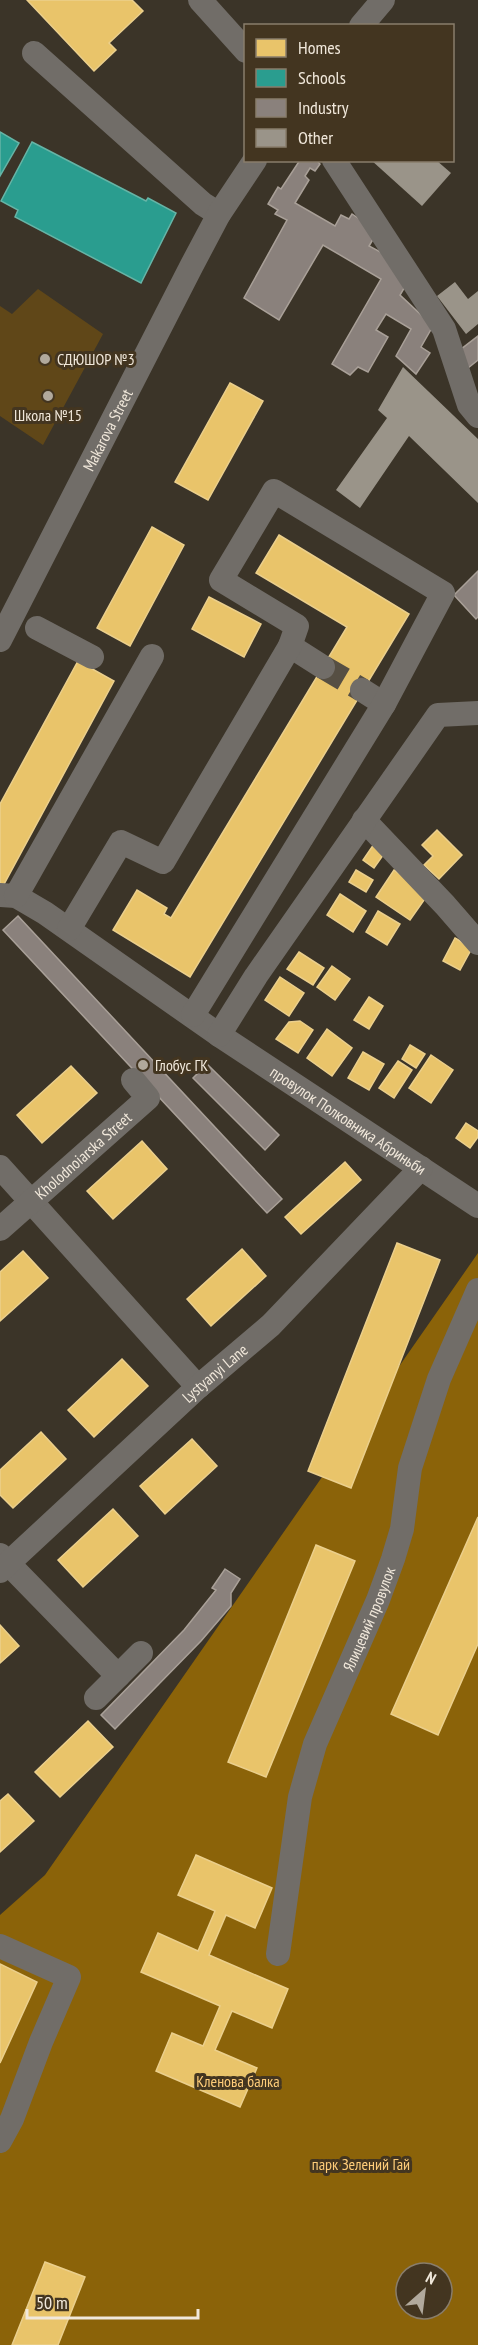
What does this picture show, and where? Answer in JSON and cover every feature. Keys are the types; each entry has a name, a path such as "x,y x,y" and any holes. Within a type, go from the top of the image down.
{"street":[{"path":"200,0 244,49"},
{"path":"363,24 383,0"},
{"path":"34,53 203,204 219,214"},
{"name":"Makarova Street","path":"0,640 219,214 254,162"},
{"path":"335,162 444,329 469,405 478,416"},
{"path":"69,929 121,842 163,861 290,646 297,626 221,580 274,491 443,593 384,704 193,1016"},
{"path":"37,628 92,657"},
{"path":"290,646 323,667"},
{"path":"8,895 152,656"},
{"path":"362,690 384,704"},
{"path":"219,1035 256,976 438,715 478,713"},
{"path":"364,820 445,904 478,943"},
{"name":"провулок Полковника Абриньби","path":"8,895 69,929 219,1035 478,1206"},
{"name":"Kholodnoiarska Street","path":"0,1230 148,1098 133,1080"},
{"path":"0,1167 198,1387"},
{"name":"Lystyanyi Lane","path":"3,1563 198,1387 271,1325 421,1168"},
{"name":"Ялицевий провулок","path":"279,1954 300,1797 315,1744 378,1600 393,1560 402,1529 410,1468 439,1380 478,1290"},
{"path":"3,1563 118,1676"},
{"path":"96,1698 141,1653"},
{"path":"0,1946 69,1977 40,2042 12,2119 0,2140"}],"shaded area":[{"name":"СДЮШОР №3","path":"38,289 103,334 43,445 0,416 0,306 12,314"}],"green space":[{"name":"Кленова балка","path":"478,1253 478,2345 0,2345 0,1915 45,1875"}],"building: Homes":[{"path":"27,0 132,0 143,11 109,43 116,50 94,71"},
{"path":"230,383 263,401 208,500 175,482"},
{"path":"152,527 184,545 130,646 97,628"},
{"path":"279,535 409,614 190,977 113,930 137,890 167,908 164,914 171,918 347,627 256,573"},
{"path":"209,597 261,624 244,657 192,629"},
{"path":"78,661 114,681 3,886 0,885 0,804"},
{"path":"437,830 462,855 439,879 424,865 433,856 422,845"},
{"path":"374,844 386,851 374,868 363,860"},
{"path":"356,870 373,880 366,892 349,882"},
{"path":"394,870 429,893 410,920 376,897"},
{"path":"340,894 366,911 353,932 327,915"},
{"path":"378,911 400,924 387,945 366,932"},
{"path":"455,938 472,948 460,970 443,961"},
{"path":"299,952 324,968 313,985 287,969"},
{"path":"332,966 350,979 335,1000 317,987"},
{"path":"280,977 304,993 289,1016 265,1000"},
{"path":"369,997 383,1006 369,1029 354,1020"},
{"path":"300,1021 313,1030 298,1053 276,1039 289,1022"},
{"path":"327,1029 352,1048 332,1076 307,1058"},
{"path":"410,1045 425,1054 416,1068 402,1059"},
{"path":"363,1052 384,1064 369,1090 348,1078"},
{"path":"431,1055 453,1070 431,1103 409,1088"},
{"path":"398,1061 412,1070 394,1098 379,1088"},
{"path":"71,1066 97,1093 42,1143 17,1115"},
{"path":"466,1123 478,1131 478,1137 470,1148 456,1138"},
{"path":"142,1141 167,1169 113,1219 87,1191"},
{"path":"345,1162 361,1180 301,1234 285,1217"},
{"path":"397,1243 440,1260 351,1488 308,1471"},
{"path":"242,1249 266,1276 211,1326 187,1299"},
{"path":"23,1251 48,1278 0,1321 0,1272"},
{"path":"122,1359 148,1386 94,1437 68,1410"},
{"path":"41,1432 66,1459 13,1508 0,1495 0,1470"},
{"path":"192,1439 217,1466 165,1514 140,1486"},
{"path":"113,1509 138,1536 83,1587 58,1560"},
{"path":"478,1517 478,1644 438,1735 391,1714"},
{"path":"316,1545 355,1561 266,1777 228,1762"},
{"path":"0,1625 19,1646 0,1663"},
{"path":"88,1721 113,1747 60,1797 35,1772"},
{"path":"8,1794 34,1821 0,1852 0,1801"},
{"path":"196,1855 272,1888 255,1928 226,1915 209,1955 288,1989 272,2028 232,2011 215,2050 257,2068 240,2107 156,2071 172,2033 203,2046 220,2006 141,1972 158,1933 198,1951 215,1911 178,1895"},
{"path":"0,1964 37,1982 0,2063"},
{"path":"45,2262 85,2277 58,2345 12,2345"}],"building: Schools":[{"path":"0,132 19,143 0,176"},
{"path":"32,142 146,201 148,198 176,213 141,283 15,217 18,210 1,201"}],"building: Industry":[{"path":"299,162 318,162 320,164 315,171 310,168 305,176 309,180 295,203 335,226 341,215 349,219 352,214 361,220 375,236 369,246 388,256 406,285 400,295 433,326 421,347 430,353 416,374 396,356 411,329 386,314 376,330 388,337 368,372 358,367 350,375 332,364 381,279 323,245 279,320 244,298 287,220 275,214 278,210 268,204 278,187 281,189"},
{"path":"478,336 478,360 468,368 456,353"},
{"path":"478,571 478,617 476,619 454,595"},
{"name":"Глобус ГК","path":"18,916 282,1199 267,1213 3,930"},
{"path":"207,1064 279,1135 265,1150 193,1078"},
{"path":"225,1569 240,1579 231,1593 231,1606 201,1641 115,1729 101,1715 184,1630 216,1590 212,1588"}],"building: Other":[{"path":"373,162 438,162 451,173 422,206"},
{"path":"455,282 468,299 478,291 478,324 466,334 437,296"},
{"path":"403,367 478,439 478,503 409,436 360,508 336,490 387,418 378,410"}],"tunnel":[{"path":"323,667 362,690"}],"place":[{"name":"СДЮШОР №3","path":"45,359"},
{"name":"Школа №15","path":"48,396"},
{"name":"Глобус ГК","path":"143,1065"}],"park label":[{"name":"парк Зелений Гай","path":"361,2164"}]}
